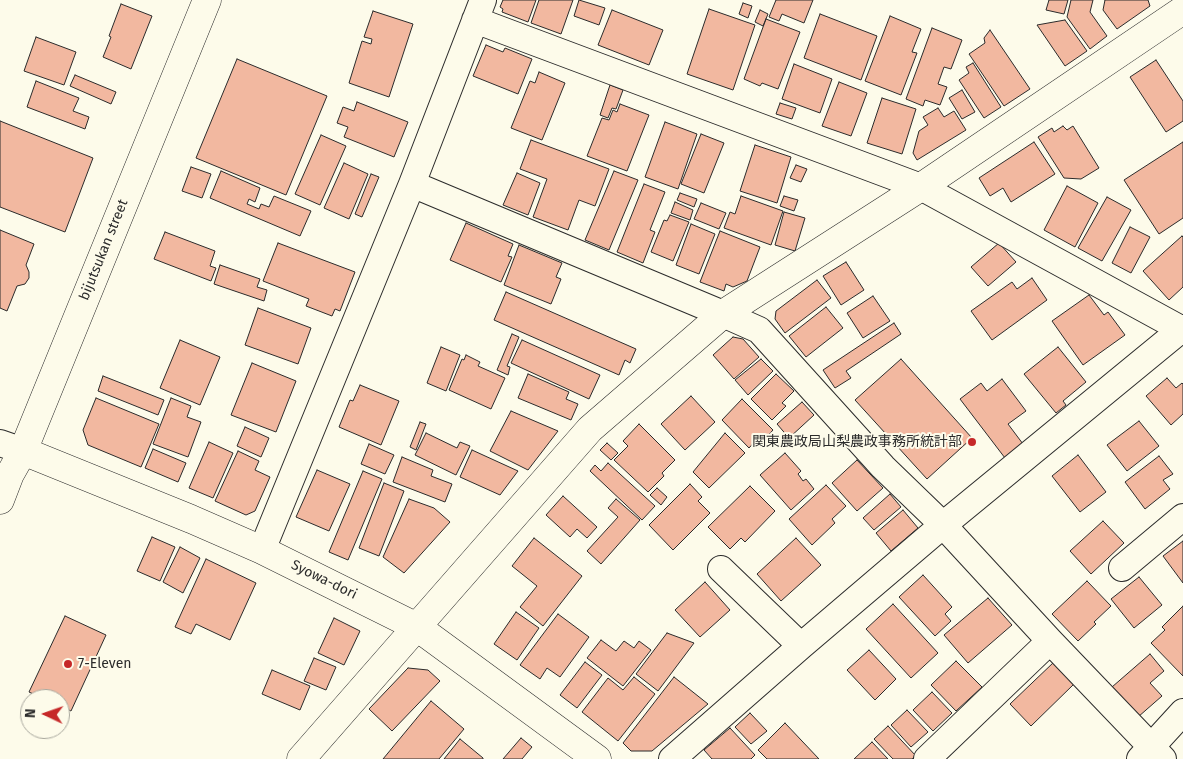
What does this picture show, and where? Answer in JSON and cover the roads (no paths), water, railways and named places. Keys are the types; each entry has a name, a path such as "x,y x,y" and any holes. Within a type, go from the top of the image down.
{"main road":[{"name":"bijutsukan street","path":"0,500 10,474 11,447 207,0"},
{"path":"301,759 590,429 723,314 921,187 1183,10"},
{"name":"Syowa-dori","path":"11,447 182,515 262,550 417,627 597,759"}],"street":[{"path":"262,550 412,184 479,10 921,187 1182,329 943,525 672,759"},
{"path":"412,184 759,330 883,467 943,525 1152,755 1183,712"},
{"path":"1122,568 1183,517"},
{"path":"721,569 801,646"},
{"path":"927,759 1050,641"}],"place":[{"name":"関東農政局山梨農政事務所統計部","path":"972,442"},
{"name":"7-Eleven","path":"68,664"}]}
